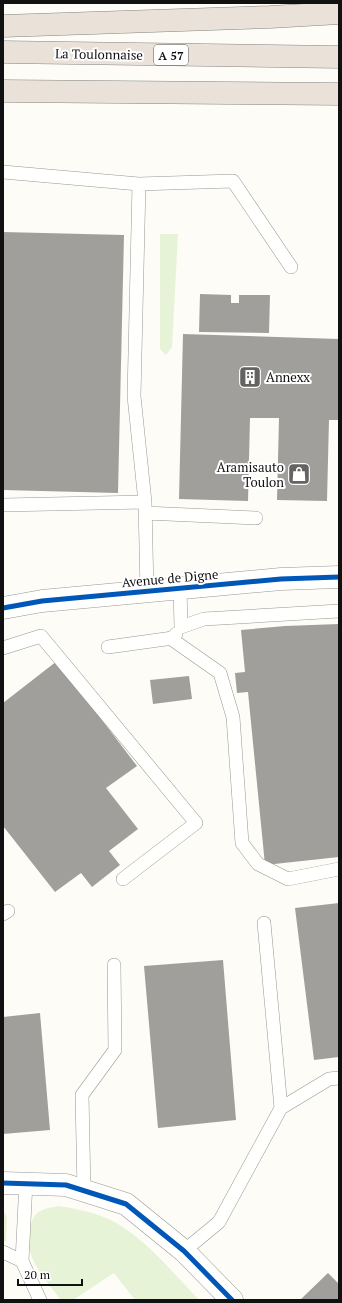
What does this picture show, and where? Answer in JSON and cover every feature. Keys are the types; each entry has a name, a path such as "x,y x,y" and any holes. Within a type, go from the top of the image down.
{"highway":[{"path":"3,26 339,14"},
{"name":"La Toulonnaise","path":"3,52 339,57"},
{"path":"3,91 339,94"}],"street":[{"name":"Avenue de Digne","path":"3,608 42,601 147,591 281,579 339,577"},
{"path":"3,1182 66,1185 126,1204 184,1251 232,1300"}],"lane":[{"path":"3,172 139,184 233,181 292,267"},
{"path":"139,184 134,396 145,508 147,591"},
{"path":"3,505 145,508 256,518"},
{"path":"180,588 181,627"},
{"path":"108,647 173,638 181,627 204,619 339,611"},
{"path":"3,648 41,636 196,822 123,879"},
{"path":"170,638 220,673 233,718 242,842 258,864 288,879 339,869"},
{"path":"264,923 281,1108"},
{"path":"84,1190 82,1095 115,1050 114,965"},
{"path":"184,1251 219,1222 281,1108 329,1079 339,1078"},
{"path":"26,1182 22,1261 40,1300"},
{"path":"3,1252 22,1261"}],"green space":[{"path":"160,234 178,234 172,347 166,355 160,349"},
{"path":"59,1206 101,1216 115,1222 154,1252 199,1300 135,1300 114,1273 73,1300 61,1300 36,1267 29,1248 28,1238 32,1222 36,1214 48,1208"},
{"path":"3,1210 7,1217 6,1243 3,1239"}],"building":[{"path":"3,232 124,235 118,493 3,490"},
{"path":"200,294 231,295 231,303 239,303 239,295 270,295 269,333 199,332"},
{"path":"183,334 339,339 339,420 329,420 327,501 277,500 279,418 250,418 248,501 179,499"},
{"path":"339,624 339,857 265,865 248,692 237,693 235,673 245,672 241,630 285,626"},
{"path":"57,661 137,766 106,788 138,829 109,851 120,865 92,887 81,873 55,892 3,826 3,703"},
{"path":"189,676 192,699 153,704 150,680"},
{"path":"339,903 339,1057 314,1060 295,908"},
{"path":"223,960 236,1120 158,1128 144,966"},
{"path":"40,1013 50,1130 3,1134 3,1017"},
{"path":"328,1273 339,1284 339,1300 300,1300"}],"cycle path":[{"path":"3,608 42,601 281,579 339,577"},
{"path":"3,1183 66,1185 126,1204 184,1251 232,1300"}],"place":[{"name":"Annexx","path":"250,377"},
{"name":"Aramisauto Toulon","path":"299,474"}]}
